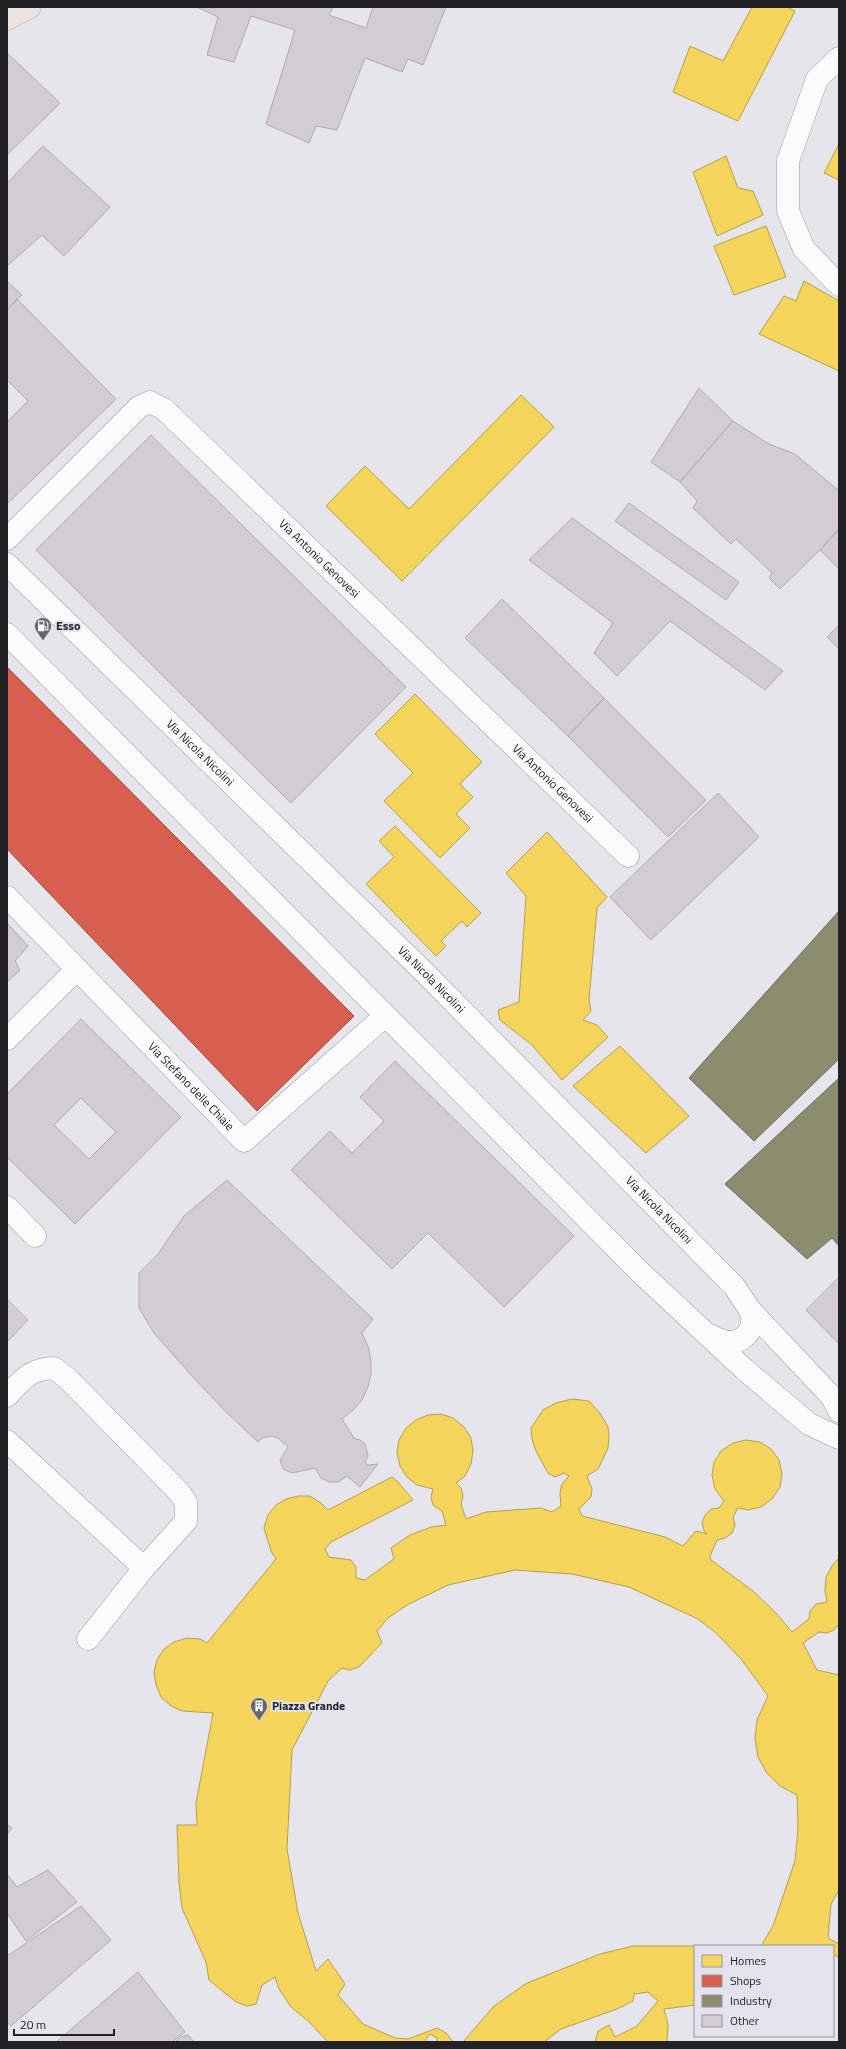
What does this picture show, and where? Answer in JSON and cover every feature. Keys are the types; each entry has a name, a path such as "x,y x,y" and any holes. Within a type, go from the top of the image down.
{"highway":[{"path":"7,19 30,7"}],"street":[{"path":"839,58 817,79 788,161 788,211 804,249 839,285"},
{"name":"Via Antonio Genovesi","path":"7,539 139,407 150,402 164,409 628,856"},
{"name":"Via Nicola Nicolini","path":"7,564 425,973 734,1286 750,1310 832,1397 839,1411"},
{"path":"7,634 641,1272 744,1368 809,1424 839,1438"},
{"name":"Via Stefano delle Chiaie","path":"7,898 244,1141 385,1016"},
{"path":"7,1039 77,969"},
{"path":"7,1207 35,1236"},
{"path":"709,1335 724,1342 734,1342 743,1339 750,1332 753,1322 750,1310"},
{"path":"7,1396 27,1375 40,1369 54,1368 67,1378 178,1490 186,1502 186,1521 144,1568 88,1640"},
{"path":"7,1441 144,1568"}],"building: Homes":[{"path":"752,7 787,7 795,11 738,121 673,92 690,46 723,61"},
{"path":"839,144 839,180 824,173"},
{"path":"726,156 738,188 753,191 763,215 717,236 693,172"},
{"path":"766,226 786,277 734,295 714,246"},
{"path":"804,281 839,301 839,371 759,334 784,296 796,301"},
{"path":"521,395 554,427 402,581 326,506 365,466 409,509"},
{"path":"415,694 482,762 460,784 473,797 456,814 470,828 440,858 384,801 413,773 375,734"},
{"path":"395,826 481,913 467,927 462,921 441,941 446,946 436,956 366,884 394,857 379,841"},
{"path":"547,832 607,897 597,908 589,1000 591,1011 583,1020 597,1025 608,1037 562,1080 532,1045 500,1020 498,1010 519,1002 526,896 506,873"},
{"path":"620,1046 689,1116 646,1153 573,1086"},
{"name":"Piazza Grande","path":"572,1399 589,1401 600,1413 608,1427 608,1448 598,1469 587,1476 592,1489 591,1497 579,1509 582,1516 665,1537 683,1546 696,1531 707,1534 704,1531 702,1523 705,1515 711,1509 719,1508 724,1501 715,1489 712,1475 714,1462 721,1451 733,1443 746,1440 760,1442 771,1449 779,1460 782,1474 780,1487 772,1499 761,1507 748,1510 738,1508 733,1517 735,1525 732,1533 725,1538 717,1540 710,1556 711,1560 753,1591 776,1613 792,1632 809,1619 810,1611 816,1604 827,1602 825,1590 826,1577 832,1566 839,1558 839,1624 834,1630 827,1633 819,1632 803,1643 817,1670 839,1675 839,1890 831,1904 828,1938 839,1944 839,1959 834,1955 834,1945 762,1945 773,1926 795,1861 798,1828 797,1795 780,1786 767,1773 758,1757 755,1739 757,1720 768,1696 741,1659 716,1633 698,1619 629,1587 572,1574 515,1570 448,1585 407,1605 388,1618 377,1631 382,1643 359,1667 349,1670 342,1668 328,1681 292,1750 287,1849 298,1913 316,1971 328,1959 345,1984 338,1995 363,2024 395,2038 408,2039 437,2028 446,2033 453,2042 437,2042 437,2038 430,2034 424,2042 328,2042 308,2021 291,2007 279,1989 275,1977 262,1985 256,2004 247,2006 236,2002 209,1980 206,1962 182,1908 179,1882 177,1825 197,1825 196,1803 213,1713 182,1711 171,1706 161,1697 156,1685 154,1672 157,1660 164,1649 174,1642 187,1638 200,1639 207,1643 276,1559 271,1551 264,1528 268,1515 276,1505 286,1499 298,1496 310,1496 321,1503 328,1510 392,1477 398,1482 413,1500 331,1542 325,1549 329,1557 351,1560 356,1567 356,1578 365,1580 394,1559 391,1548 410,1535 431,1527 446,1525 442,1511 433,1505 431,1497 433,1489 417,1485 407,1477 400,1466 397,1453 399,1440 406,1428 416,1420 428,1415 441,1414 453,1418 464,1427 471,1438 473,1451 471,1464 465,1476 456,1483 461,1488 463,1496 461,1504 466,1519 486,1512 541,1508 552,1512 561,1506 560,1493 562,1484 569,1476 564,1473 555,1477 548,1473 536,1451 532,1439 531,1428 543,1410 556,1403"},
{"path":"633,1946 694,1946 694,2005 664,2009 668,2025 667,2042 595,2042 598,2031 609,2025 615,2037 637,2026 658,2001 648,1992 634,1994 633,2001 617,2009 561,2029 544,2042 463,2042 494,2006 527,1983 600,1954"}],"building: Shops":[{"path":"7,667 354,1016 257,1111 7,849"}],"building: Industry":[{"path":"839,911 839,1059 754,1141 689,1078"},
{"path":"839,1078 839,1246 832,1238 807,1259 725,1184"}],"building: Other":[{"path":"197,7 333,7 329,15 366,28 373,7 446,7 423,65 408,59 402,72 365,58 337,130 316,126 309,143 266,124 295,30 251,16 234,62 207,55 218,17"},
{"path":"7,53 60,103 7,155"},
{"path":"43,146 110,207 64,256 42,235 7,266 7,183"},
{"path":"7,281 22,295 7,310"},
{"path":"17,299 116,399 7,504 7,422 28,401 7,380 7,310"},
{"path":"699,388 733,421 680,482 651,462"},
{"path":"733,421 769,444 795,454 839,491 839,529 780,589 769,578 772,573 736,539 731,544 693,508 697,501 680,482"},
{"path":"151,435 406,687 291,803 36,550"},
{"path":"629,503 739,582 726,600 615,521"},
{"path":"572,518 783,671 765,690 670,621 617,676 594,653 613,623 529,560"},
{"path":"839,529 839,569 820,550"},
{"path":"502,599 604,698 568,736 465,638"},
{"path":"839,625 839,649 827,637"},
{"path":"604,698 706,800 668,837 568,736"},
{"path":"718,793 759,837 651,940 610,897"},
{"path":"7,923 28,946 15,961 20,970 7,982"},
{"path":"81,1019 181,1117 75,1224 7,1157 7,1094","holes":["81,1098 116,1132 89,1159 54,1125"]},
{"path":"395,1061 574,1236 504,1307 428,1233 392,1269 291,1170 330,1131 352,1153 384,1121 360,1097"},
{"path":"227,1180 373,1319 362,1333 368,1346 371,1360 371,1374 368,1387 362,1400 342,1419 354,1438 365,1444 368,1456 365,1462 368,1465 378,1464 360,1487 347,1476 338,1482 329,1482 321,1478 315,1468 292,1473 283,1469 280,1460 288,1447 278,1438 272,1436 262,1438 258,1442 224,1410 191,1375 154,1333 139,1308 139,1273 158,1254 184,1216"},
{"path":"839,1277 839,1344 806,1310"},
{"path":"7,1299 28,1320 7,1342"},
{"path":"7,1824 12,1828 7,1834"},
{"path":"48,1870 77,1902 26,1941 7,1913 7,1874 17,1887"},
{"path":"81,1906 111,1940 11,2026 7,2022 7,1956"},
{"path":"138,1972 185,2032 172,2042 56,2042"},
{"path":"188,2035 194,2042 175,2042 181,2037"}],"place":[{"name":"Esso","path":"43,641"},
{"name":"Piazza Grande","path":"259,1721"}]}
